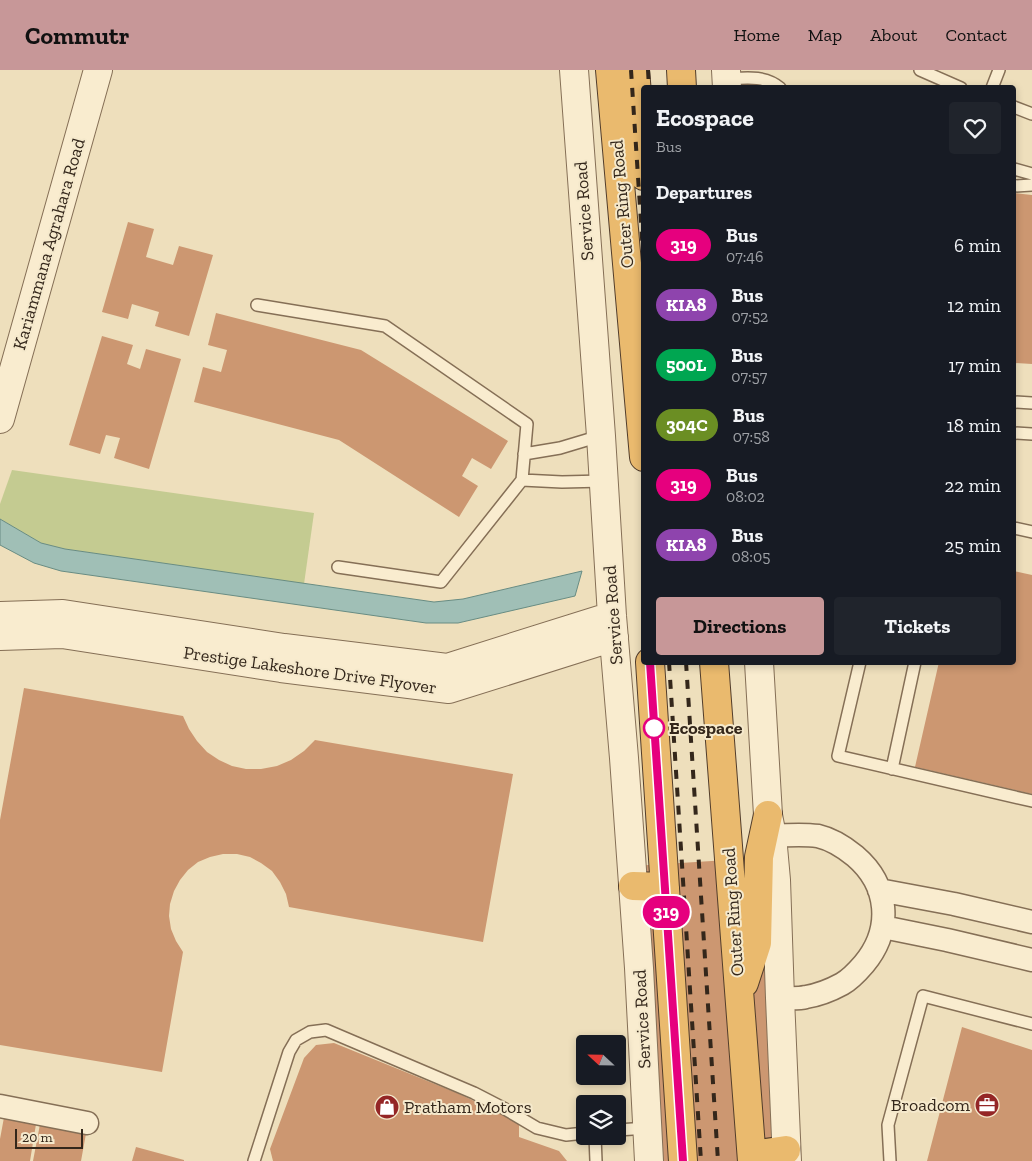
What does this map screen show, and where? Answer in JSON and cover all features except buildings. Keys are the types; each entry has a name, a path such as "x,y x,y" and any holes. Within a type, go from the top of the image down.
{"highway":[{"name":"Outer Ring Road","path":"610,70 641,423"},
{"path":"635,70 641,141"},
{"path":"681,70 682,85"},
{"path":"650,665 683,1161"},
{"name":"Outer Ring Road","path":"714,665 752,1158"},
{"path":"740,999 757,944 759,858 770,825"},
{"path":"633,886 664,887"},
{"path":"752,1158 787,1155"}],"street":[{"name":"Kariammana Agrahara Road","path":"0,419 98,70"},
{"name":"Service Road","path":"574,70 639,968 649,1161"},
{"name":"Prestige Lakeshore Drive Flyover","path":"0,616 63,614 449,689 613,626"},
{"name":"Prestige Lakeshore Drive Flyover","path":"0,636 62,634 283,658"},
{"path":"759,665 770,825 776,880 787,1155"},
{"path":"770,825 803,835 827,839 849,851 861,861 872,875 880,890 884,907 880,936 872,953 856,974 843,984 828,991 805,998 780,998"},
{"path":"880,890 954,904 1032,922"},
{"path":"882,927 1032,960"},
{"path":"0,1106 87,1123"}],"lane":[{"path":"920,70 954,85"},
{"path":"993,85 999,70"},
{"path":"727,79 756,78 775,85"},
{"path":"1016,109 1032,114"},
{"path":"1016,170 1032,174"},
{"path":"1016,186 1032,185"},
{"path":"257,305 385,326 527,424 522,480 441,582 338,567"},
{"path":"1016,402 1032,403"},
{"path":"1016,433 1032,434"},
{"path":"524,454 560,448 601,436"},
{"path":"522,480 562,482 604,481"},
{"path":"1016,528 1032,532"},
{"path":"859,665 838,756 1032,801"},
{"path":"892,769 915,665"},
{"path":"890,1161 888,1125 923,996 1032,1024"},
{"path":"254,1161 289,1052 296,1040 310,1032 326,1030 474,1093 538,1128 566,1135 576,1134"},
{"path":"626,1129 648,1128"},
{"path":"595,1145 596,1161"}],"green space":[{"path":"12,470 314,513 304,584 65,549 41,543 0,519 0,504"}],"water":[{"path":"0,519 41,543 65,549 434,602 463,599 582,571 575,596 458,623 426,623 61,571 34,563 0,545"}],"railway":[{"path":"631,70 641,222"},
{"path":"648,70 649,85"},
{"path":"669,665 701,1161"},
{"path":"686,665 718,1161"}],"bus line":[{"name":"319","path":"650,665 683,1161"}],"place":[{"name":"Ecospace","path":"654,728"},
{"name":"Broadcom","path":"987,1105"},
{"name":"Pratham Motors","path":"387,1107"}]}
